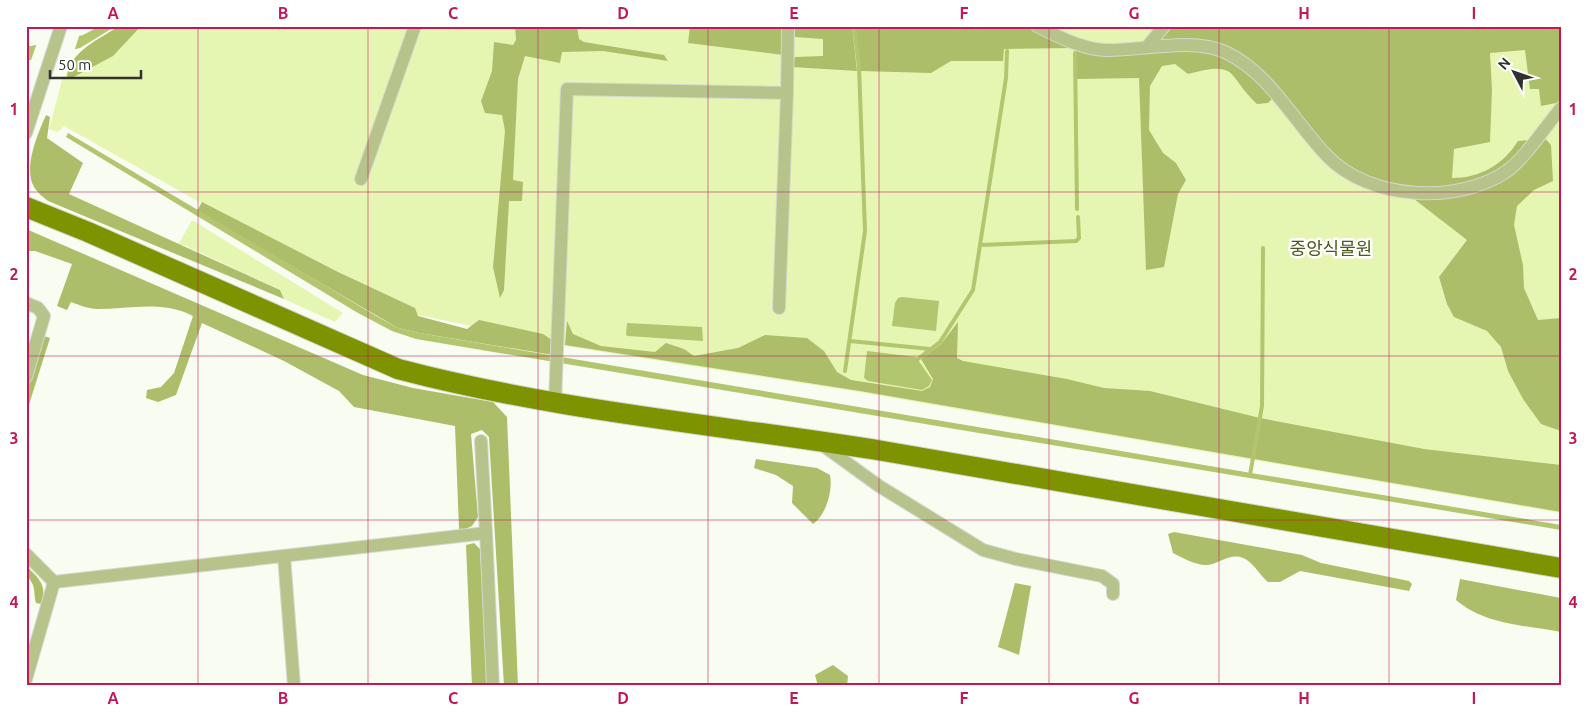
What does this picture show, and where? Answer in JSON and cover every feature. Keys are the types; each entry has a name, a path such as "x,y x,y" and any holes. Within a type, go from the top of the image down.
{"main road":[{"path":"26,207 58,219 398,369 450,383 555,402 817,441 1561,568"}],"street":[{"path":"26,133 61,26"},
{"path":"361,179 415,26"},
{"path":"779,308 788,26"},
{"path":"1037,26 1092,48 1104,50 1199,46 1222,51 1235,57 1269,86 1334,163 1367,182 1395,189 1426,192 1449,191 1469,187 1491,179 1514,164 1561,108"},
{"path":"1147,47 1164,26"},
{"path":"555,402 567,88 787,93"},
{"path":"26,377 44,316 30,305"},
{"path":"481,441 493,686"},
{"path":"817,441 879,486 983,550 1016,559 1102,576 1113,584 1113,594"},
{"path":"54,582 486,534"},
{"path":"26,554 54,582"},
{"path":"284,556 294,686"},
{"path":"26,679 54,582"}],"green space":[{"name":"중앙식물원","path":"121,26 1561,26 1561,513 859,392 565,346 402,310 233,221 64,126 58,132 49,129 62,80 78,57"},
{"path":"192,220 343,313 335,322 284,299 280,290 184,245 178,245"}],"shaded area":[{"path":"100,26 116,26 80,48 26,61 26,47 83,35"},
{"path":"119,26 141,26 113,56 70,79 67,76 70,67 80,52"},
{"path":"515,26 577,26 579,39 584,42 664,55 668,61 603,51 562,52 560,63 525,56 518,79 513,180 523,182 522,201 509,201 504,290 500,298 493,267 505,131 502,115 485,113 481,101 492,71 494,42 513,45 516,40"},
{"path":"690,26 784,26 783,55 688,43"},
{"path":"795,26 852,26 857,71 792,67 795,57 823,56 823,39 795,37"},
{"path":"855,26 1028,26 1071,45 1072,48 1004,49 1003,61 951,61 931,73 861,71"},
{"path":"1167,26 1561,26 1561,102 1541,106 1539,89 1530,89 1525,50 1490,53 1492,90 1490,142 1454,149 1452,178 1481,173 1505,157 1518,141 1530,140 1512,163 1491,176 1448,188 1395,187 1342,167 1245,60 1159,43"},
{"path":"1076,50 1210,51 1243,66 1272,99 1268,103 1257,104 1235,78 1225,70 1205,70 1188,74 1175,64 1162,66 1150,86 1149,130 1163,153 1176,163 1186,180 1178,194 1164,267 1146,270 1139,78 1077,79"},
{"path":"46,115 50,117 47,138 83,163 69,194 280,290 284,299 48,201 34,187 30,170 33,151"},
{"path":"68,133 398,328 1561,525 1561,530 416,339 392,331 358,313 66,137"},
{"path":"1543,136 1551,145 1553,181 1534,190 1517,206 1514,225 1523,265 1524,288 1538,320 1561,318 1561,431 1541,424 1523,399 1508,371 1501,347 1487,331 1454,317 1447,304 1439,277 1467,240 1414,199 1492,182"},
{"path":"202,202 338,272 415,308 418,316 467,329 479,320 543,334 552,340 553,355 398,328 197,211"},
{"path":"26,229 363,375 413,388 493,402 507,417 518,686 504,686 489,437 482,430 471,434 478,517 472,526 463,530 459,529 455,426 354,407 339,391 284,361 202,323 176,395 158,402 146,398 147,390 161,387 174,373 193,316 170,308 146,306 97,309 87,308 71,302 67,310 57,306 72,264 35,251 26,251"},
{"path":"898,298 939,301 936,331 892,326 895,303"},
{"path":"567,321 573,334 601,346 655,352 666,343 684,349 694,356 738,348 765,335 807,338 824,351 837,372 851,380 922,391 930,387 933,379 921,359 941,344 958,322 957,358 963,361 1067,379 1104,388 1150,391 1260,418 1424,449 1561,465 1561,512 860,391 565,345"},
{"path":"627,323 702,327 703,341 628,336 626,335"},
{"path":"44,336 50,338 26,414 26,391"},
{"path":"867,351 916,357 932,380 929,386 922,390 868,381 864,378"},
{"path":"756,459 817,468 830,475 829,495 825,509 818,520 813,524 792,503 793,486 776,475 754,468"},
{"path":"1174,532 1302,555 1321,563 1409,581 1412,584 1409,591 1300,571 1280,582 1268,582 1249,561 1240,557 1231,557 1202,565 1193,563 1173,553 1168,534"},
{"path":"474,543 480,549 489,686 472,686 466,545"},
{"path":"26,566 35,574 43,587 41,604 36,603 34,587 27,574"},
{"path":"1460,579 1561,598 1561,632 1506,623 1480,615 1456,600"},
{"path":"1015,583 1031,586 1019,655 998,647"},
{"path":"833,665 848,676 847,686 818,686 815,675"}],"pier":[{"path":"80,33 74,52 30,63 37,43"}],"waterway":[{"path":"845,371 865,231 859,67 854,26"},
{"path":"918,359 940,342 973,290 1006,78 1007,51"},
{"path":"1075,53 1077,209"},
{"path":"980,245 1076,241 1079,238 1078,217"},
{"path":"1250,475 1262,406 1263,248"},
{"path":"850,341 930,349"}]}
